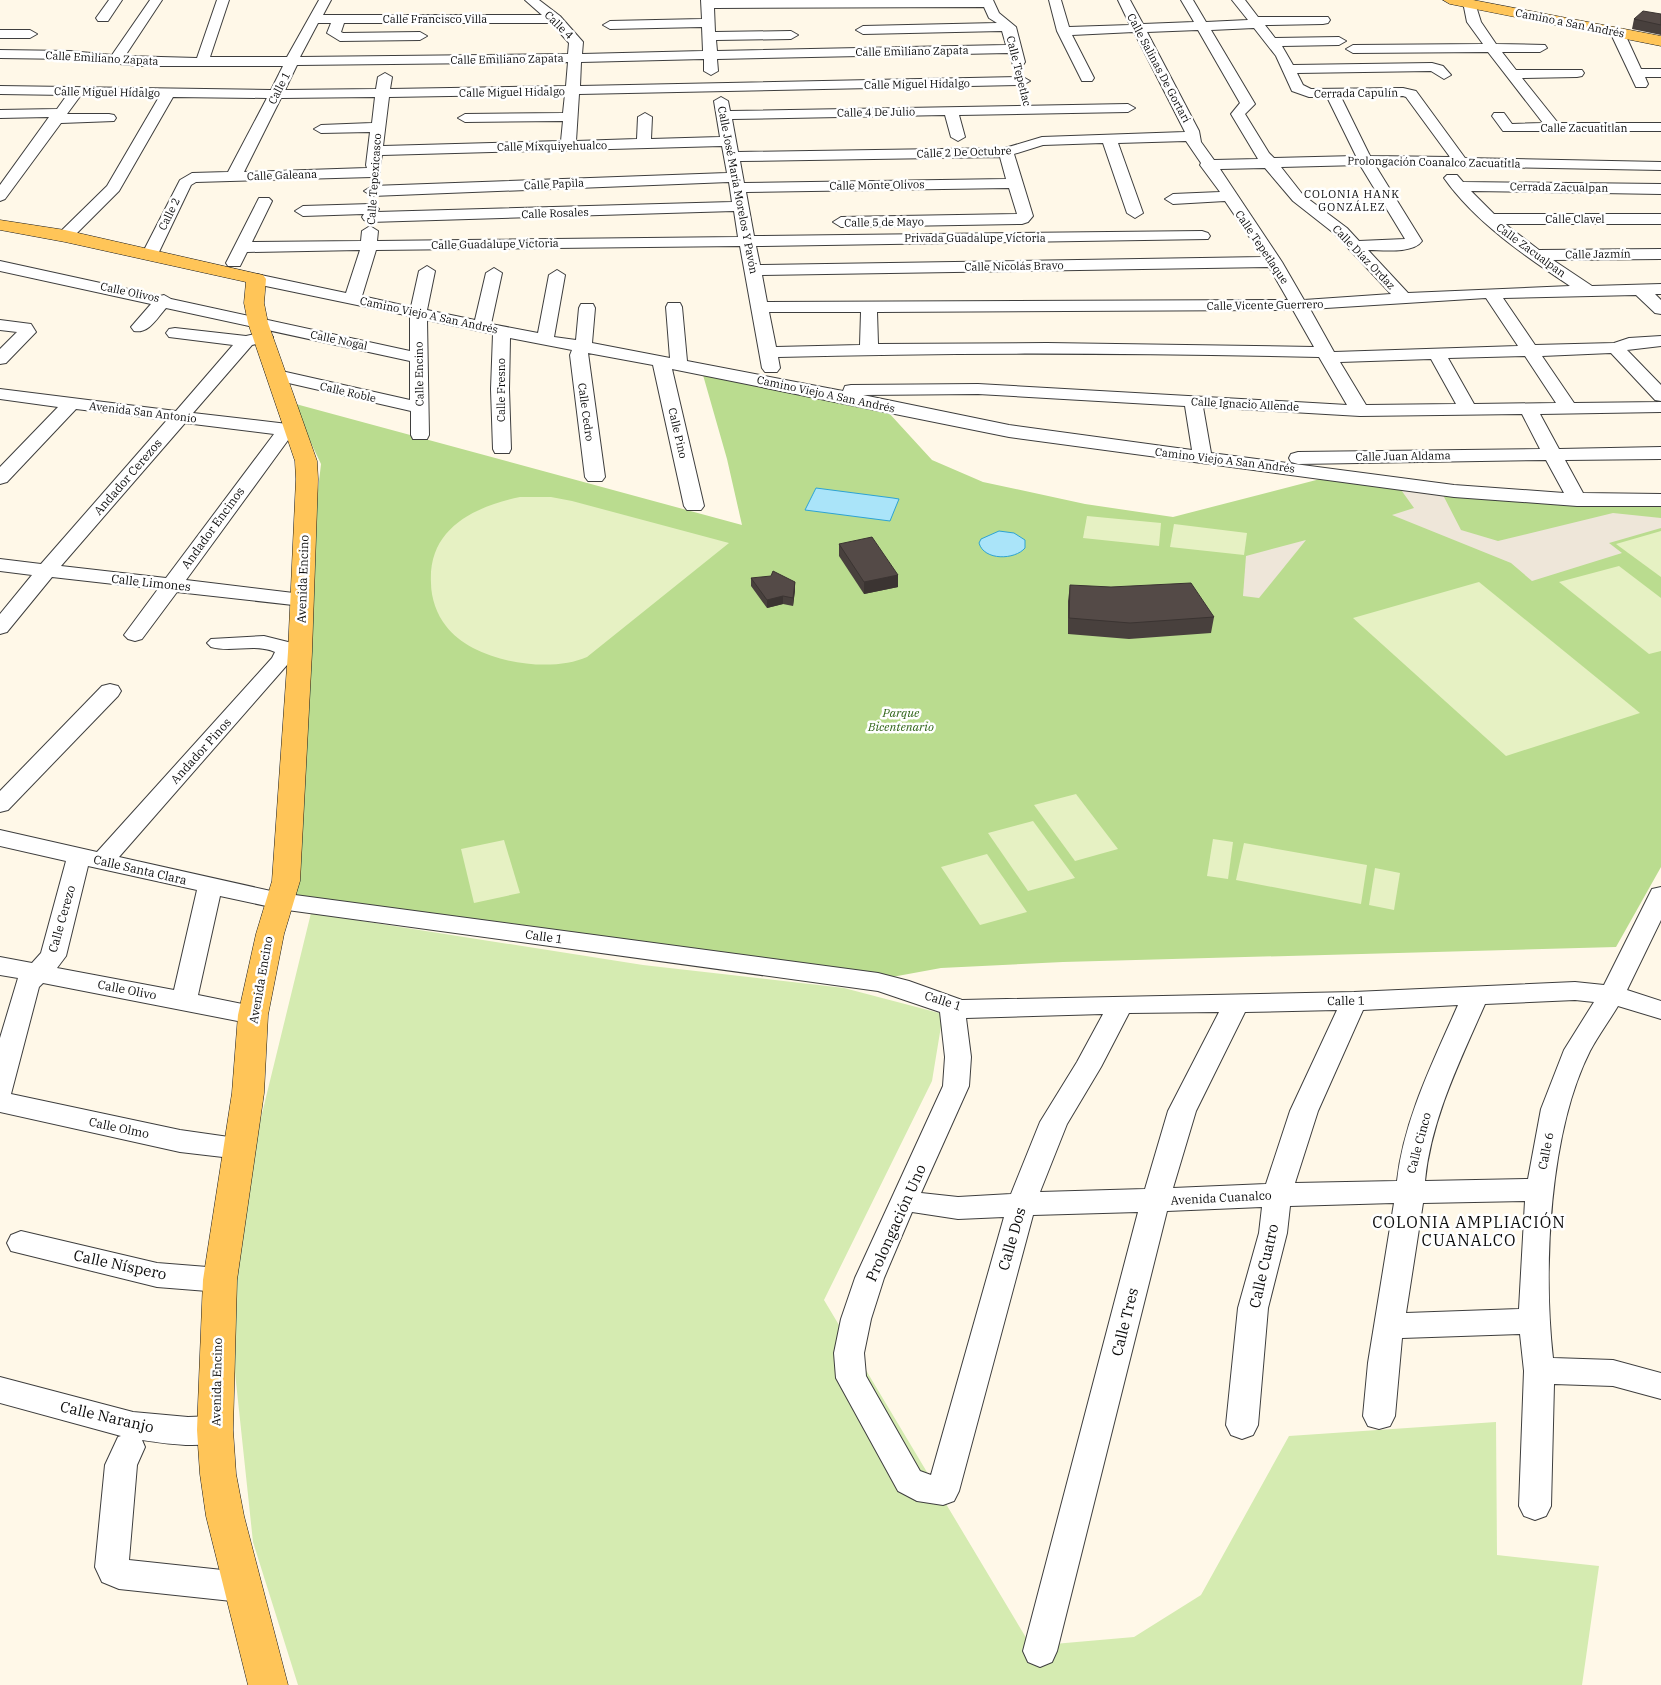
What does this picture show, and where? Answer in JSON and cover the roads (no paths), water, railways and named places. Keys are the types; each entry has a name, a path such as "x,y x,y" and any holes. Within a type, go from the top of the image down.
{"main road":[{"name":"Camino a San Andrés","path":"1450,0 1660,41"},
{"name":"Camino Viejo A San Andrés","path":"0,225 245,271"},
{"name":"Avenida Encino","path":"245,271 254,303 256,334 277,375 291,430 308,469 302,600 293,651 286,881 270,934 253,1015 248,1093 220,1280 215,1430 218,1474 224,1516 241,1588 268,1685"}],"street":[{"path":"103,18 116,0"},
{"path":"116,59 156,0"},
{"path":"202,62 223,0"},
{"name":"Calle 1","path":"234,176 276,94 297,47 325,0"},
{"name":"Calle 4","path":"531,0 555,19 576,42 568,145"},
{"path":"1055,0 1064,31 1087,78"},
{"name":"Calle Salinas De Gortari","path":"1124,0 1192,130 1193,136"},
{"path":"1188,0 1202,27"},
{"path":"1238,0 1272,42 1290,69 1432,67 1438,69 1444,75"},
{"path":"707,2 988,2 994,15 1003,20 1008,27"},
{"name":"Calle José María Morelos Y Pavón","path":"707,2 711,83 720,95 730,141 773,382"},
{"path":"610,25 708,30 790,28 787,2"},
{"path":"859,2 863,30 887,84"},
{"path":"1466,2 1472,8 1474,22 1492,48 1553,127"},
{"name":"Calle Francisco Villa","path":"315,19 555,19"},
{"path":"339,19 334,33 340,37 420,36"},
{"path":"1064,31 1202,27 1256,22 1324,20"},
{"path":"863,30 1008,27"},
{"name":"Calle Tepetlac","path":"1008,27 1024,81 1031,134 1037,142"},
{"name":"Calle Díaz Ordaz","path":"1202,27 1248,104 1238,114 1269,162 1307,207 1330,222 1405,300"},
{"path":"1617,32 1638,79 1661,73"},
{"path":"0,34 30,34"},
{"path":"1272,42 1339,41"},
{"name":"Calle Emiliano Zapata","path":"0,54 70,55 140,62 202,62 576,58 1014,48"},
{"path":"1353,49 1540,48"},
{"name":"Calle Tepexicasco","path":"353,299 369,246 372,172 382,93 384,79 394,60"},
{"name":"Cerrada Capulín","path":"1290,69 1300,92 1403,92 1411,94 1460,161"},
{"path":"1511,74 1577,73"},
{"path":"35,91 45,77"},
{"name":"Calle Miguel Hidalgo","path":"0,90 276,94 715,89 1024,81"},
{"path":"0,196 77,91"},
{"path":"65,236 114,188 132,153 168,93"},
{"path":"1332,93 1365,160 1414,241 1407,244 1354,246"},
{"name":"Calle 4 De Julio","path":"724,115 1128,108"},
{"path":"951,111 958,137"},
{"path":"0,114 109,118"},
{"path":"644,144 645,116"},
{"name":"Calle Zacuatitlan","path":"1499,116 1508,128 1661,128"},
{"path":"465,118 570,118"},
{"path":"321,129 378,127"},
{"name":"Calle 2 De Octubre","path":"733,156 1006,152 1037,142 1193,136"},
{"name":"Calle Tepetlaque","path":"1193,136 1194,142 1207,165 1274,262 1360,411"},
{"path":"1109,139 1135,213"},
{"name":"Calle Mixquiyehualco","path":"375,151 730,141"},
{"path":"1006,152 1015,183"},
{"name":"Prolongación Coanalco Zacuatitla","path":"1207,165 1365,160 1661,166"},
{"name":"Calle Zacualpan","path":"1438,161 1457,186 1490,219 1536,255 1588,290"},
{"path":"507,186 509,167"},
{"name":"Calle Galeana","path":"192,178 372,172"},
{"name":"Calle 2","path":"150,254 185,183 192,178"},
{"name":"Calle Monte Olivos","path":"737,182 1015,183"},
{"name":"Calle Papila","path":"372,191 507,186 737,182"},
{"name":"Calle 5 de Mayo","path":"822,223 1022,219 1025,216 1015,183"},
{"name":"Cerrada Zacualpan","path":"1457,186 1661,189"},
{"path":"1173,199 1228,196"},
{"path":"245,271 243,247 264,201"},
{"name":"Calle Rosales","path":"303,211 554,213 741,206"},
{"name":"Calle Clavel","path":"1490,219 1661,219"},
{"path":"746,232 764,224"},
{"name":"Calle Guadalupe Victoria","path":"243,247 369,246 746,232"},
{"name":"Privada Guadalupe Victoria","path":"746,232 1202,236"},
{"name":"Calle Jazmín","path":"1536,255 1661,254"},
{"name":"Calle Nicolás Bravo","path":"753,270 1274,262"},
{"name":"Calle Olivos","path":"0,266 164,300 256,334"},
{"name":"Camino Viejo A San Andrés","path":"245,271 353,299 544,340 773,382 1009,431 1454,491 1577,500 1661,500"},
{"name":"Calle Encino","path":"420,435 418,313 427,272"},
{"path":"482,327 494,273"},
{"path":"544,340 557,275"},
{"path":"1640,289 1661,309"},
{"name":"Calle Vicente Guerrero","path":"760,307 1299,305 1491,294 1661,289"},
{"path":"1491,294 1569,409"},
{"path":"140,327 164,300"},
{"name":"Calle Pino","path":"674,307 670,362 694,506"},
{"path":"869,307 869,349"},
{"name":"Calle Cedro","path":"587,308 585,338 579,355 595,478"},
{"path":"0,325 26,330 0,359"},
{"name":"Calle Fresno","path":"502,331 500,389 502,449"},
{"path":"175,332 256,334"},
{"name":"Calle Nogal","path":"256,334 419,358"},
{"name":"Andador Cerezos","path":"0,628 46,571 181,416 256,334"},
{"path":"768,352 869,349 1137,348 1327,354 1437,354 1616,348 1629,343 1661,341"},
{"path":"1616,348 1661,396"},
{"path":"1437,354 1468,409"},
{"name":"Calle Roble","path":"277,375 420,408"},
{"name":"Calle Ignacio Allende","path":"830,394 860,389 954,388 1360,411 1661,407"},
{"name":"Avenida San Antonio","path":"0,394 291,430"},
{"path":"1193,401 1202,457"},
{"path":"0,478 72,403"},
{"path":"1528,408 1577,500"},
{"name":"Andador Encinos","path":"135,635 171,585 291,430"},
{"name":"Calle Juan Aldama","path":"1202,457 1661,453"},
{"name":"Calle Limones","path":"0,565 302,600"},
{"path":"218,643 271,643 293,651"},
{"name":"Andador Pinos","path":"91,858 282,660 293,651"},
{"path":"0,805 110,691"},
{"name":"Calle Santa Clara","path":"0,838 280,901"},
{"name":"Calle Cerezo","path":"0,1090 27,984 53,956 91,858"},
{"path":"184,1002 210,885"},
{"name":"Calle 6","path":"1535,1506 1538,1371 1534,1321 1540,1190 1546,1144 1574,1059 1612,995 1661,895"},
{"name":"Calle 1","path":"280,901 878,982 899,986 952,1007 973,1009 1121,1004 1354,1001 1575,991 1612,995 1661,1010"},
{"name":"Calle Olivo","path":"0,966 253,1015"},
{"name":"Calle Cinco","path":"1379,1416 1383,1363 1413,1161 1433,1094 1475,997"},
{"name":"Calle Cuatro","path":"1242,1425 1253,1308 1273,1234 1277,1195 1304,1111 1354,1001"},
{"name":"Calle Tres","path":"1040,1651 1155,1202 1182,1111 1236,1003"},
{"name":"Calle Dos","path":"943,1491 1022,1204 1054,1122 1088,1067 1121,1004"},
{"name":"Prolongación Uno","path":"943,1491 917,1487 909,1481 847,1367 851,1336 874,1268 956,1086 958,1057 952,1007"},
{"name":"Calle Olmo","path":"0,1102 180,1141 240,1148"},
{"name":"Avenida Cuanalco","path":"904,1199 926,1206 941,1208 1022,1204 1155,1202 1277,1195 1540,1190"},
{"name":"Calle Níspero","path":"21,1243 157,1275 220,1280"},
{"path":"1390,1326 1534,1321"},
{"path":"1538,1371 1614,1373 1661,1386"},
{"name":"Calle Naranjo","path":"0,1390 154,1429 187,1432 215,1430"},
{"path":"129,1447 120,1465 112,1567 114,1571 119,1574 241,1588"}],"water":[{"path":"816,488 899,499 890,521 805,510"},
{"path":"999,531 1014,533 1025,540 1025,548 1014,555 1000,557 987,553 979,543 981,539"}],"district":[{"name":"COLONIA HANK GONZÁLEZ","path":"1352,200"},
{"name":"COLONIA AMPLIACIÓN CUANALCO","path":"1469,1231"}],"park label":[{"name":"Parque Bicentenario","path":"901,720"}]}
